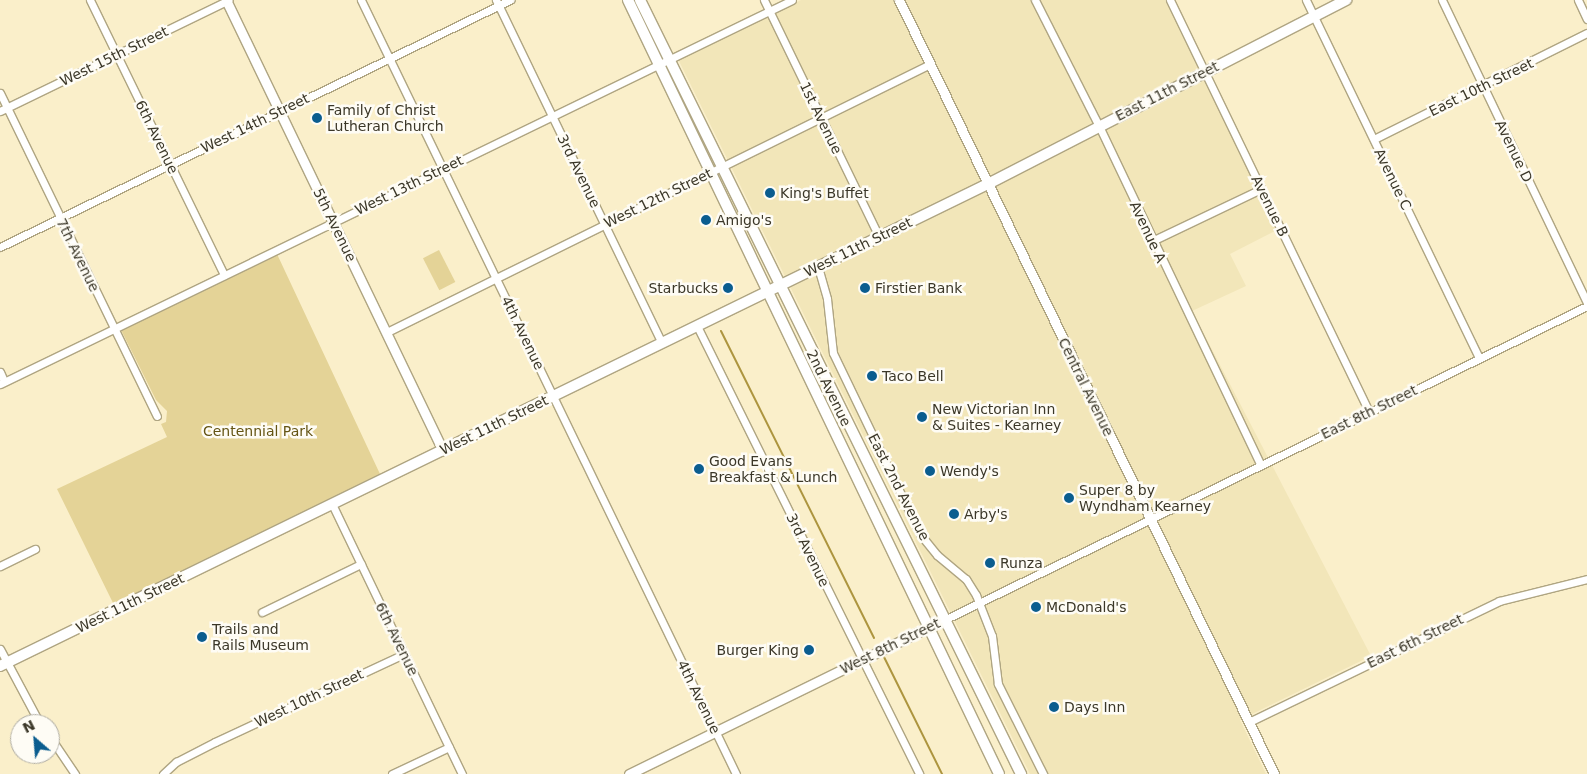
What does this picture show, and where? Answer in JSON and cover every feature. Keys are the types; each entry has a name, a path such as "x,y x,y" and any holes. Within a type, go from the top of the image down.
{"main road":[{"name":"2nd Avenue","path":"628,0 721,167 1021,774"},
{"name":"2nd Avenue","path":"640,0 710,172 999,774"},
{"name":"East 11th Street","path":"988,184 1346,0"},
{"name":"West 11th Street","path":"4,664 988,184"}],"street":[{"name":"6th Avenue","path":"90,0 224,275"},
{"name":"West 15th Street","path":"0,111 227,0"},
{"name":"5th Avenue","path":"227,0 443,450"},
{"name":"4th Avenue","path":"361,0 736,774"},
{"name":"West 14th Street","path":"0,247 390,58 497,3 510,0"},
{"name":"1st Avenue","path":"764,0 879,237"},
{"name":"West 13th Street","path":"2,382 792,0"},
{"name":"Central Avenue","path":"899,0 1274,774"},
{"name":"Avenue A","path":"1034,0 1099,126 1152,241 1261,465"},
{"name":"Avenue B","path":"1170,0 1369,411"},
{"name":"Avenue C","path":"1306,0 1479,358"},
{"name":"Avenue D","path":"1442,0 1587,304"},
{"path":"1578,0 1587,19"},
{"name":"3rd Avenue","path":"497,3 662,343"},
{"name":"East 10th Street","path":"1374,139 1587,33"},
{"name":"West 12th Street","path":"387,332 930,64"},
{"name":"7th Avenue","path":"0,93 59,218 157,416"},
{"path":"1152,241 1261,189"},
{"name":"East 2nd Avenue","path":"818,267 827,300 828,334 837,362 920,534 937,555 966,579 979,603 992,636 998,684 1043,774"},
{"name":"East 8th Street","path":"1151,519 1587,304"},
{"name":"3rd Avenue","path":"697,326 920,774"},
{"path":"0,372 2,382"},
{"name":"6th Avenue","path":"332,504 462,774"},
{"name":"West 8th Street","path":"629,774 1151,519"},
{"path":"0,566 35,549"},
{"path":"262,612 361,564"},
{"name":"East 6th Street","path":"1249,722 1499,601 1587,579"},
{"path":"0,649 4,664 34,714"},
{"name":"West 10th Street","path":"163,774 176,762 215,742 404,654"},
{"path":"392,774 449,747"},
{"path":"60,752 75,774"}],"shaded area":[{"path":"801,0 1165,0 1277,230 1230,254 1246,286 1192,311 1371,656 1240,720 1266,774 1030,774 678,59"}],"green space":[{"path":"439,250 455,282 439,290 423,258"},
{"name":"Centennial Park","path":"277,254 380,474 114,605 57,489 167,437 161,424 166,422 167,411 156,400 121,330"}],"waterway":[{"path":"721,331 874,638"},
{"path":"884,657 942,774"}],"place":[{"name":"Family of Christ Lutheran Church","path":"317,118"},
{"name":"King's Buffet","path":"770,193"},
{"name":"Amigo's","path":"706,220"},
{"name":"Starbucks","path":"728,288"},
{"name":"Firstier Bank","path":"865,288"},
{"name":"Taco Bell","path":"872,376"},
{"name":"New Victorian Inn & Suites - Kearney","path":"922,417"},
{"name":"Good Evans Breakfast & Lunch","path":"699,469"},
{"name":"Wendy's","path":"930,471"},
{"name":"Super 8 by Wyndham Kearney","path":"1069,498"},
{"name":"Arby's","path":"954,514"},
{"name":"Runza","path":"990,563"},
{"name":"McDonald's","path":"1036,607"},
{"name":"Trails and Rails Museum","path":"202,637"},
{"name":"Burger King","path":"809,650"},
{"name":"Days Inn","path":"1054,707"}]}
